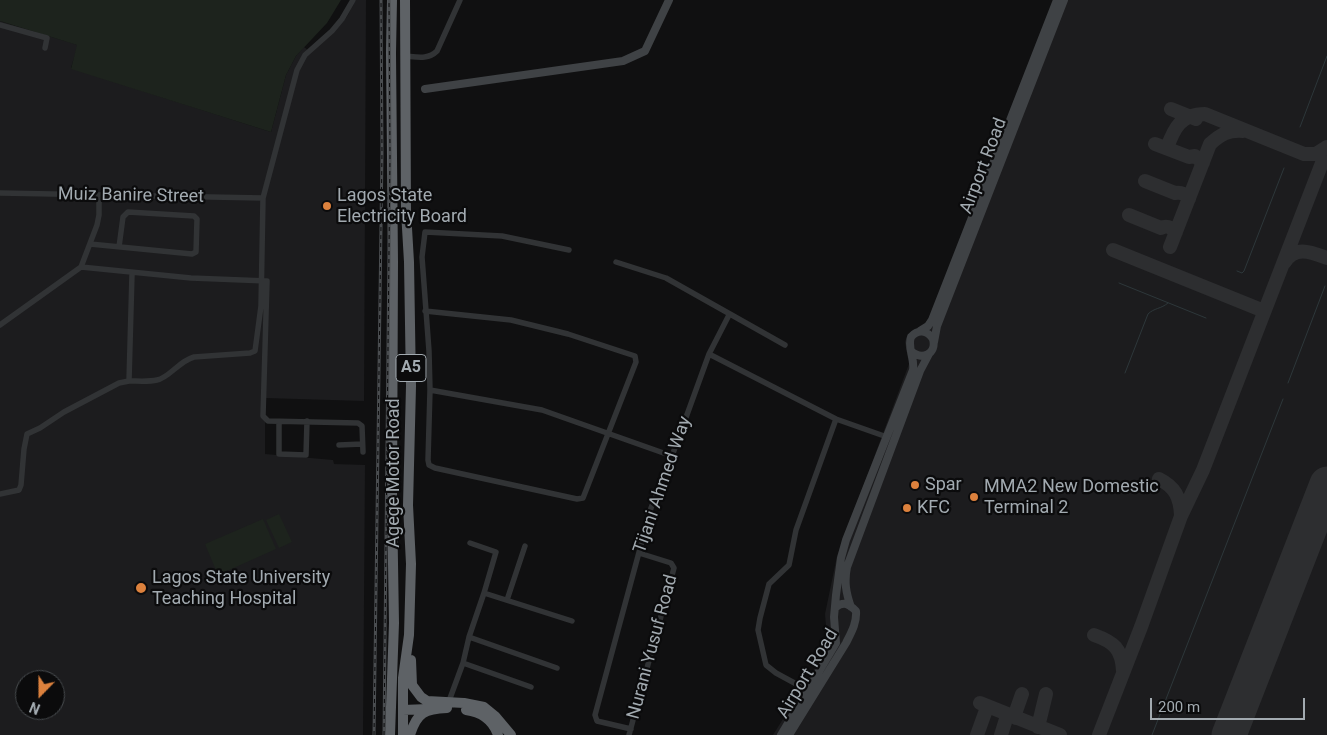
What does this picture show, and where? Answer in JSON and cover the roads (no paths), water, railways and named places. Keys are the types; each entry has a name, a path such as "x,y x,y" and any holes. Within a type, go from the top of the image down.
{"highway":[{"name":"Agege Motor Road","path":"390,735 394,623 392,503 392,0"},
{"name":"Agege Motor Road","path":"403,735 403,678 409,635 411,564 408,505 411,386 409,262 406,211 407,67 405,56 405,0"},
{"path":"393,262 409,262"},
{"path":"409,635 412,684 428,705"},
{"path":"410,735 428,705 449,701 484,707 496,716 510,735"},
{"path":"403,705 428,705 478,712 490,721 498,735"}],"main road":[{"path":"425,89 623,61 645,51 669,0"},
{"name":"Airport Road","path":"918,332 928,326 932,320 1057,0"},
{"name":"Airport Road","path":"934,344 937,326 1064,0"},
{"path":"851,606 846,589 847,567 920,371 932,352 934,344 931,335 927,333 918,332 911,337 909,342 911,351 917,356 929,354"},
{"name":"Airport Road","path":"836,607 838,575 844,549 913,370 914,359 911,351"},
{"path":"844,603 851,606 856,611 856,619 853,628 845,632 836,627 834,617 836,607 844,603"},
{"name":"Airport Road","path":"781,735 834,648 837,637 836,627"},
{"name":"Airport Road","path":"789,735 846,644 853,628"}],"street":[{"path":"0,494 19,490 25,440 30,432 40,428 64,412 119,383 156,381 186,359 194,356 250,354 255,351 259,325 263,198 297,70 305,55 332,31 342,19 353,0"},
{"path":"405,56 427,57 432,56 437,51 460,0"},
{"path":"0,25 47,38 45,48"},
{"name":"Muiz Banire Street","path":"0,193 263,198"},
{"path":"0,325 81,267 99,215 99,196"},
{"path":"90,244 120,247 192,254 196,252 197,219 194,216 128,212 123,217 120,247"},
{"path":"425,311 511,320 568,334 634,356 636,362 583,498 577,499 435,468 429,465 428,460 429,351 425,311 422,257 425,232 502,236 569,250"},
{"path":"616,262 666,278 785,345"},
{"path":"81,267 132,274 266,281 263,416 268,421 279,422 307,420 358,423 362,426 363,452"},
{"path":"129,381 132,274"},
{"name":"Tijani Ahmed Way","path":"630,732 597,721 595,718 651,508 709,354 729,315"},
{"path":"709,354 836,419 886,437"},
{"path":"430,390 542,410 672,456"},
{"path":"805,693 800,686 776,673 766,665 759,626 769,584 789,565 796,530 836,419"},
{"path":"279,422 279,454 306,455 307,420"},
{"path":"339,445 362,444"},
{"path":"449,701 463,663 469,637 496,552 470,543"},
{"path":"506,600 525,546"},
{"name":"Nurani Yusuf Road","path":"630,732 674,568 672,563 639,553"},
{"path":"484,593 572,621"},
{"path":"469,637 557,668"},
{"path":"463,663 532,687"}],"waterway":[{"path":"1300,127 1327,56"},
{"path":"1237,271 1242,273 1244,271 1284,168"},
{"path":"1119,283 1206,318"},
{"path":"1288,383 1325,286"},
{"path":"1125,373 1148,314 1168,303"},
{"path":"1152,735 1283,399"}],"railway":[{"path":"374,735 382,153 381,0"},
{"path":"384,735 390,155 389,0"}],"place":[{"name":"Lagos State Electricity Board","path":"327,206"},
{"name":"Spar","path":"915,485"},
{"name":"MMA2 New Domestic Terminal 2","path":"974,497"},
{"name":"KFC","path":"907,508"},
{"name":"Lagos State University Teaching Hospital","path":"141,588"}]}
